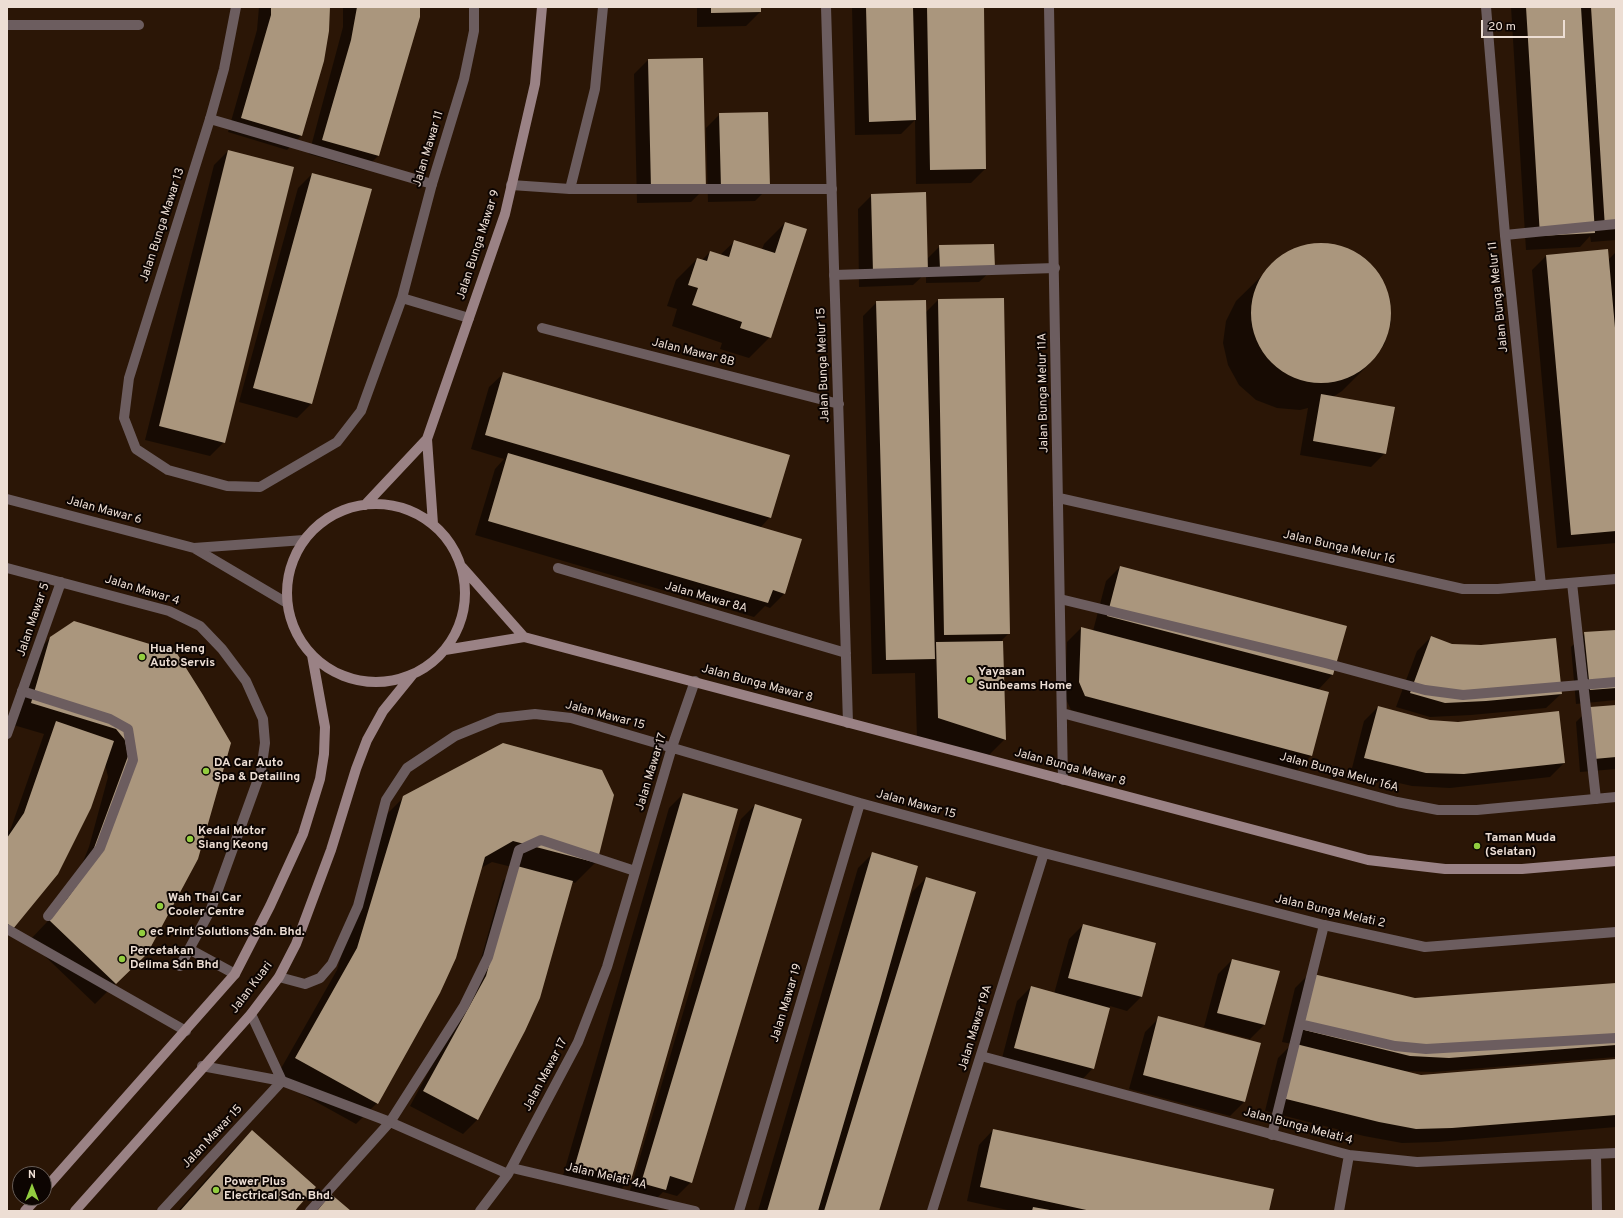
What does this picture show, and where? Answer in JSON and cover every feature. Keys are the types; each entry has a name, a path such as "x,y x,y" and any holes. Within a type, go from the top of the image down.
{"street":[{"name":"Jalan Bunga Mawar 13","path":"236,7 224,69 210,119 129,378 124,418 136,449 168,470 227,486 260,487"},
{"name":"Jalan Mawar 11","path":"260,487 337,442 361,411 402,298 432,184 464,79 474,32 474,7"},
{"name":"Jalan Bunga Mawar 9","path":"433,524 427,438 505,214 534,84 542,7"},
{"path":"570,190 595,89 603,7"},
{"name":"Jalan Bunga Melur 15","path":"826,7 848,723"},
{"name":"Jalan Bunga Melur 11A","path":"1049,7 1055,268 1063,780"},
{"name":"Jalan Bunga Melur 11","path":"1486,7 1505,234 1542,585"},
{"path":"7,25 139,24"},
{"path":"210,119 432,184"},
{"path":"511,185 570,190 832,190"},
{"path":"1505,234 1616,224"},
{"path":"834,275 1055,268"},
{"path":"402,298 469,318"},
{"name":"Jalan Mawar 8B","path":"542,328 839,404"},
{"name":"Jalan Bunga Mawar 9","path":"365,505 427,438"},
{"name":"Jalan Bunga Melur 16","path":"1058,498 1464,589 1482,590 1572,584 1616,579"},
{"name":"Jalan Mawar 6","path":"7,499 194,548 287,602"},
{"path":"461,566 465,596 460,624 445,650 430,664 413,674 386,682 359,681 334,672 312,656 295,631 287,602 287,581 293,559 304,540 326,520 342,511 365,505 389,505 413,512 433,524 450,544 461,566 524,637"},
{"name":"Jalan Mawar 6","path":"194,548 304,540"},
{"name":"Jalan Mawar 4","path":"7,568 169,611 200,626 222,648 246,682 263,719 266,743 261,771 211,909 180,966"},
{"name":"Jalan Mawar 8A","path":"558,568 846,653"},
{"name":"Jalan Mawar 5","path":"7,734 61,582"},
{"path":"1572,584 1596,799"},
{"path":"1060,599 1325,663 1425,690 1462,694 1616,682"},
{"name":"Jalan Bunga Mawar 8","path":"445,650 524,637 1368,860 1445,869 1522,869 1616,861"},
{"name":"Jalan Kuari","path":"52,1181 235,974 270,906 303,834 320,779 324,754 325,727 312,656"},
{"name":"Jalan Kuari","path":"75,1211 202,1066 250,1014 279,978 296,944 331,850 356,769 367,740 383,711 413,674"},
{"name":"Jalan Mawar 17","path":"480,1211 510,1171 578,1042 607,967 672,748 695,681"},
{"path":"22,691 110,719 128,729 133,760 100,848 48,916"},
{"name":"Jalan Bunga Melur 16A","path":"1062,713 1397,802 1438,810 1478,810 1616,797"},
{"name":"Jalan Mawar 15","path":"279,978 305,984 320,978 332,964 358,906 386,800 406,768 455,736 499,718 535,714 571,718 860,803 1044,853"},
{"name":"Jalan Mawar 19","path":"739,1211 860,803"},
{"path":"310,1211 390,1122 464,1006 488,958 519,850 541,840 635,871"},
{"name":"Jalan Bunga Melati 2","path":"1044,853 1324,925 1425,947 1616,932"},
{"name":"Jalan Mawar 19A","path":"932,1211 982,1056 1044,853"},
{"path":"1272,1134 1324,925"},
{"path":"7,929 186,1031"},
{"path":"189,949 235,974"},
{"path":"250,1014 282,1081"},
{"path":"1300,1024 1395,1046 1426,1048 1616,1038"},
{"name":"Jalan Bunga Melati 4","path":"982,1056 1349,1155 1417,1162 1616,1153"},
{"path":"202,1066 282,1081 390,1122 510,1171"},
{"name":"Jalan Mawar 15","path":"162,1211 282,1081"},
{"path":"1338,1211 1349,1155"},
{"path":"1596,1155 1597,1211"},
{"name":"Jalan Melati 4A","path":"510,1171 695,1211"}],"building":[{"path":"271,7 330,7 329,31 324,61 302,136 241,118 271,15"},
{"path":"357,7 420,7 420,17 379,156 322,140 351,40"},
{"path":"711,7 761,7 761,12 711,13"},
{"path":"866,7 913,7 916,120 869,122"},
{"path":"927,7 984,7 986,169 930,170"},
{"path":"1526,7 1581,7 1595,233 1540,236"},
{"path":"1591,7 1616,7 1616,227 1605,228"},
{"path":"703,58 706,189 651,189 648,59"},
{"path":"768,112 770,187 721,188 719,113"},
{"path":"228,150 294,167 225,443 159,426"},
{"path":"312,173 372,189 312,404 253,388"},
{"path":"926,192 928,272 873,273 871,194"},
{"path":"785,222 807,229 771,338 740,328 742,322 692,305 698,288 688,285 697,258 707,261 710,251 729,257 734,240 775,253"},
{"path":"1328,243 1348,248 1371,263 1386,286 1390,299 1390,327 1386,340 1371,363 1348,378 1335,382 1314,383 1294,378 1271,363 1256,340 1252,327 1251,306 1256,286 1271,263 1294,248 1307,244"},
{"path":"994,244 995,268 940,269 939,245"},
{"path":"1608,249 1616,339 1616,531 1571,535 1546,255"},
{"path":"1004,298 1010,634 944,635 938,299"},
{"path":"926,300 935,659 886,660 876,301"},
{"path":"503,372 790,455 771,518 485,435"},
{"path":"1321,394 1395,407 1386,454 1313,441"},
{"path":"508,453 802,539 785,594 773,590 768,603 488,521"},
{"path":"1120,566 1347,626 1333,675 1107,616"},
{"path":"74,621 176,652 231,743 198,859 147,954 116,984 49,920 67,899 84,875 128,756 125,740 116,729 31,703 50,637"},
{"path":"1081,627 1329,692 1312,756 1085,696 1079,682"},
{"path":"1616,630 1616,688 1590,690 1584,632"},
{"path":"1431,636 1452,644 1481,645 1556,638 1562,694 1445,703 1410,693"},
{"name":"Yayasan Sunbeams Home","path":"1003,641 1006,740 938,718 936,642"},
{"path":"1616,705 1616,757 1594,759 1590,707"},
{"path":"1378,706 1430,720 1458,722 1559,711 1565,763 1464,774 1426,773 1364,758"},
{"path":"56,721 114,741 91,808 58,874 13,929 7,923 7,838 24,813"},
{"path":"503,743 602,770 614,795 597,863 513,841 485,857 456,958 440,993 378,1104 295,1058 357,948 403,796"},
{"path":"683,793 738,809 631,1180 575,1165"},
{"path":"755,804 802,819 692,1183 670,1176 666,1190 641,1183"},
{"path":"872,852 918,866 880,1000 818,1211 767,1211"},
{"path":"517,866 573,881 540,998 525,1031 478,1120 423,1091 486,976"},
{"path":"926,877 976,892 879,1211 824,1211"},
{"path":"1083,924 1156,943 1142,997 1068,978"},
{"path":"1232,959 1280,971 1265,1025 1217,1013"},
{"path":"1309,973 1415,998 1616,983 1616,1045 1449,1058 1410,1056 1296,1028"},
{"path":"1031,986 1110,1008 1094,1069 1014,1048"},
{"path":"1158,1016 1261,1043 1245,1102 1143,1075"},
{"path":"1292,1043 1421,1075 1616,1059 1616,1115 1452,1128 1416,1129 1379,1122 1278,1097"},
{"path":"993,1129 1274,1189 1269,1211 1091,1211 980,1187"},
{"path":"252,1130 316,1187 295,1211 180,1211"},
{"path":"331,1194 351,1211 317,1211"},
{"path":"1033,1207 1050,1210 1050,1211 1032,1211"}],"place":[{"name":"Hua Heng Auto Servis","path":"142,657"},
{"name":"Yayasan Sunbeams Home","path":"970,680"},
{"name":"DA Car Auto Spa & Detailing","path":"206,771"},
{"name":"Kedai Motor Siang Keong","path":"190,839"},
{"name":"Taman Muda (Selatan)","path":"1477,846"},
{"name":"Wah Thai Car Cooler Centre","path":"160,906"},
{"name":"ec Print Solutions Sdn. Bhd.","path":"142,933"},
{"name":"Percetakan Delima Sdn Bhd","path":"122,959"},
{"name":"Power Plus Electrical Sdn. Bhd.","path":"216,1190"}]}
